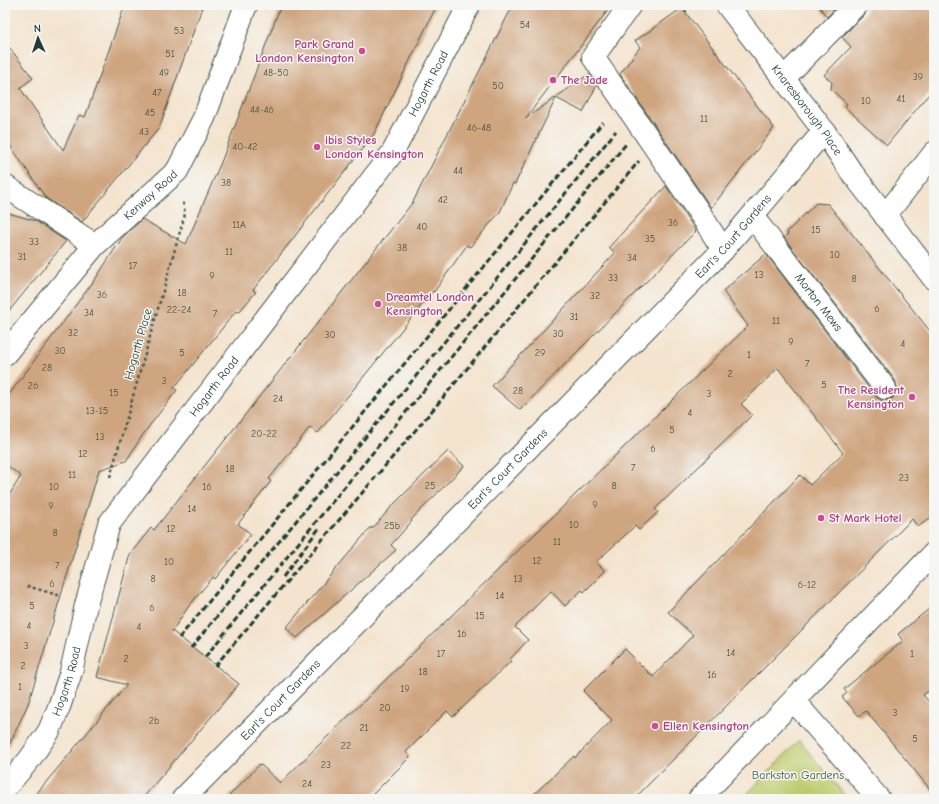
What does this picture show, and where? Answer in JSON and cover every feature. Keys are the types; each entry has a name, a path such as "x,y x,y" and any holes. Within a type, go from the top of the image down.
{"street":[{"name":"Kenway Road","path":"5,354 94,245 177,171 204,118 246,5"},
{"name":"Hogarth Road","path":"5,788 29,760 51,725 71,672 86,605 109,524 394,152 469,5"},
{"path":"630,5 593,56 723,250"},
{"name":"Knaresborough Place","path":"728,5 824,131 850,170 934,279"},
{"path":"784,78 856,5"},
{"name":"Earl's Court Gardens","path":"183,799 723,250 824,131"},
{"path":"885,216 934,153"},
{"path":"5,186 94,245"},
{"name":"Morton Mews","path":"752,216 885,388"},
{"path":"699,799 934,553"},
{"path":"794,701 879,799"}],"path":[{"path":"685,13 689,5"},
{"name":"Hogarth Place","path":"110,480 110,473 185,214 177,171"},
{"path":"27,586 86,605"}],"green space":[{"name":"Barkston Gardens","path":"799,740 848,799 742,799"}],"building":[{"path":"125,5 203,5 159,128 82,222 46,198 5,138 5,42 33,78 20,88 63,150 79,115 85,117"},
{"path":"281,5 437,5 374,134 253,290 256,292 239,312 236,311 174,388 177,390 144,433 126,461 99,470 28,704 5,754 5,502 21,476 5,464 5,400 96,278 122,238 142,219 186,244 222,160"},
{"path":"513,5 612,5 525,119 589,74 597,85 583,112 556,98 500,212 470,247 467,245 434,292 433,291 318,433 310,427 269,479 271,481 238,524 251,534 215,579 213,577 189,606 172,631 239,684 142,799 32,799 127,685 97,677 130,554 151,528 154,530 413,202"},
{"path":"818,5 838,5 827,17"},
{"path":"868,5 934,5 934,88 887,145 845,107 847,104 831,89 832,82 824,75 851,47 842,37 865,14"},
{"path":"682,8 774,128 711,208 620,74 640,47 635,41"},
{"path":"666,186 696,231 520,410 492,386 615,253 609,247"},
{"path":"816,203 828,204 934,336 934,515 918,527 912,519 634,799 529,799 574,756 575,758 612,720 583,691 625,649 653,677 693,635 668,612 800,475 810,485 843,453 778,368 741,404 752,415 655,509 658,512 639,530 635,526 596,562 605,571 584,592 582,590 565,606 551,591 515,627 528,640 510,659 511,661 453,717 447,711 406,752 410,757 368,799 226,799 260,764 280,783 748,326 723,291 766,254 875,396 886,400 893,398 897,392 895,380 784,238 788,234 787,232"},
{"path":"5,212 36,221 66,241 5,316"},
{"path":"448,451 464,466 411,520 412,521 391,545 396,550 297,638 286,628 371,527 372,529 393,505"},
{"path":"934,605 934,687 923,695 934,708 934,794 866,711 859,716 842,697 847,693 844,689 903,641 898,634"}],"railway":[{"path":"179,638 603,122"},
{"path":"191,648 483,295 616,131"},
{"path":"205,657 626,144"},
{"path":"215,666 436,406 639,161"},
{"path":"283,577 320,527"}],"place":[{"name":"Park Grand London Kensington","path":"362,51"},
{"name":"The Jade","path":"553,80"},
{"name":"ibis Styles London Kensington","path":"317,147"},
{"name":"Dreamtel London Kensington","path":"378,304"},
{"name":"The Resident Kensington","path":"912,397"},
{"name":"St Mark Hotel","path":"821,518"},
{"name":"Ellen Kensington","path":"655,726"}]}
